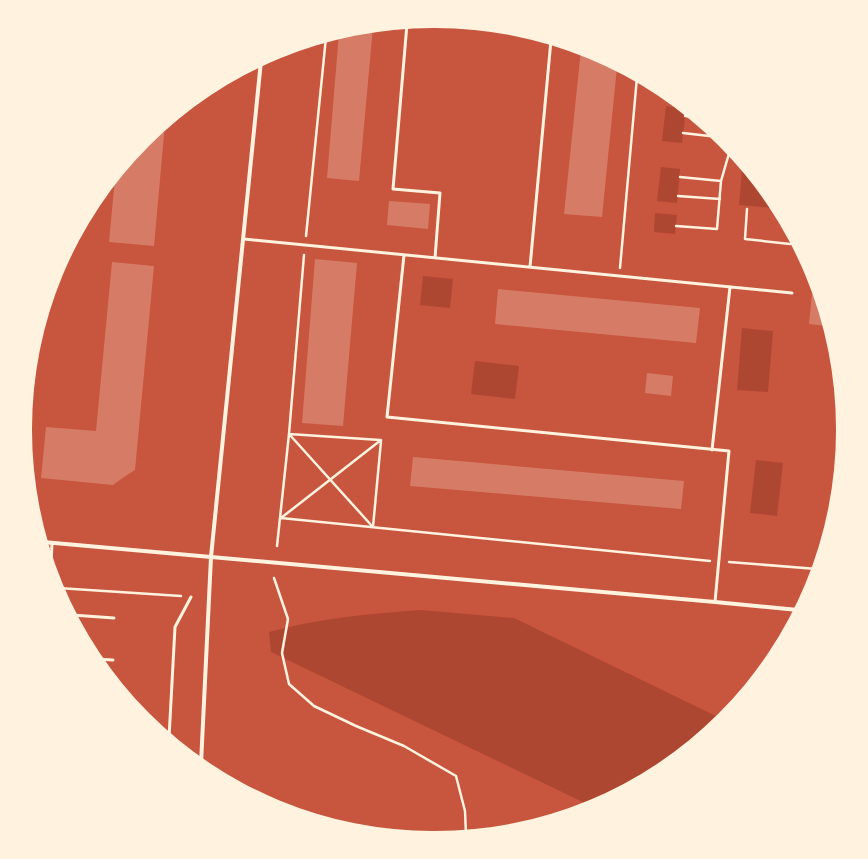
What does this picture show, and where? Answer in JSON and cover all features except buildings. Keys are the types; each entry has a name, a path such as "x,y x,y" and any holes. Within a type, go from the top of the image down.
{"street":[{"path":"201,756 211,557 260,67"},
{"path":"49,543 793,609"}],"lane":[{"path":"407,29 393,189 440,193 435,258"},
{"path":"530,267 550,45"},
{"path":"244,239 792,293"},
{"path":"404,255 387,417 729,451 715,602"},
{"path":"712,450 730,287"},
{"path":"51,550 52,543"},
{"path":"169,731 175,627 191,597"},
{"path":"78,615 114,618"},
{"path":"105,660 113,660"}],"path":[{"path":"277,546 289,434 305,245 325,43"},
{"path":"619,276 636,83"},
{"path":"683,133 707,136"},
{"path":"676,226 717,229 721,181 728,157"},
{"path":"680,177 721,181"},
{"path":"678,196 720,199"},
{"path":"747,209 745,239 790,244"},
{"path":"289,434 381,440"},
{"path":"289,434 372,527"},
{"path":"280,518 381,440"},
{"path":"372,527 381,440"},
{"path":"280,518 719,561 810,568"},
{"path":"274,578 288,619 282,653 289,684 314,706 404,746 456,776 465,811 466,830"},
{"path":"66,589 191,597"}],"shaded area":[{"path":"666,106 673,107 685,117 682,143 662,141"},
{"path":"661,167 680,169 677,203 657,201"},
{"path":"742,172 769,208 739,205"},
{"path":"655,213 677,215 675,234 654,232"},
{"path":"423,276 453,279 450,308 420,305"},
{"path":"742,328 773,331 768,392 737,390"},
{"path":"475,361 519,366 515,399 471,394"},
{"path":"756,460 783,463 777,516 750,513"},
{"path":"420,610 514,618 715,716 699,731 657,763 612,790 583,802 271,652 269,632 307,623 363,615"}]}
